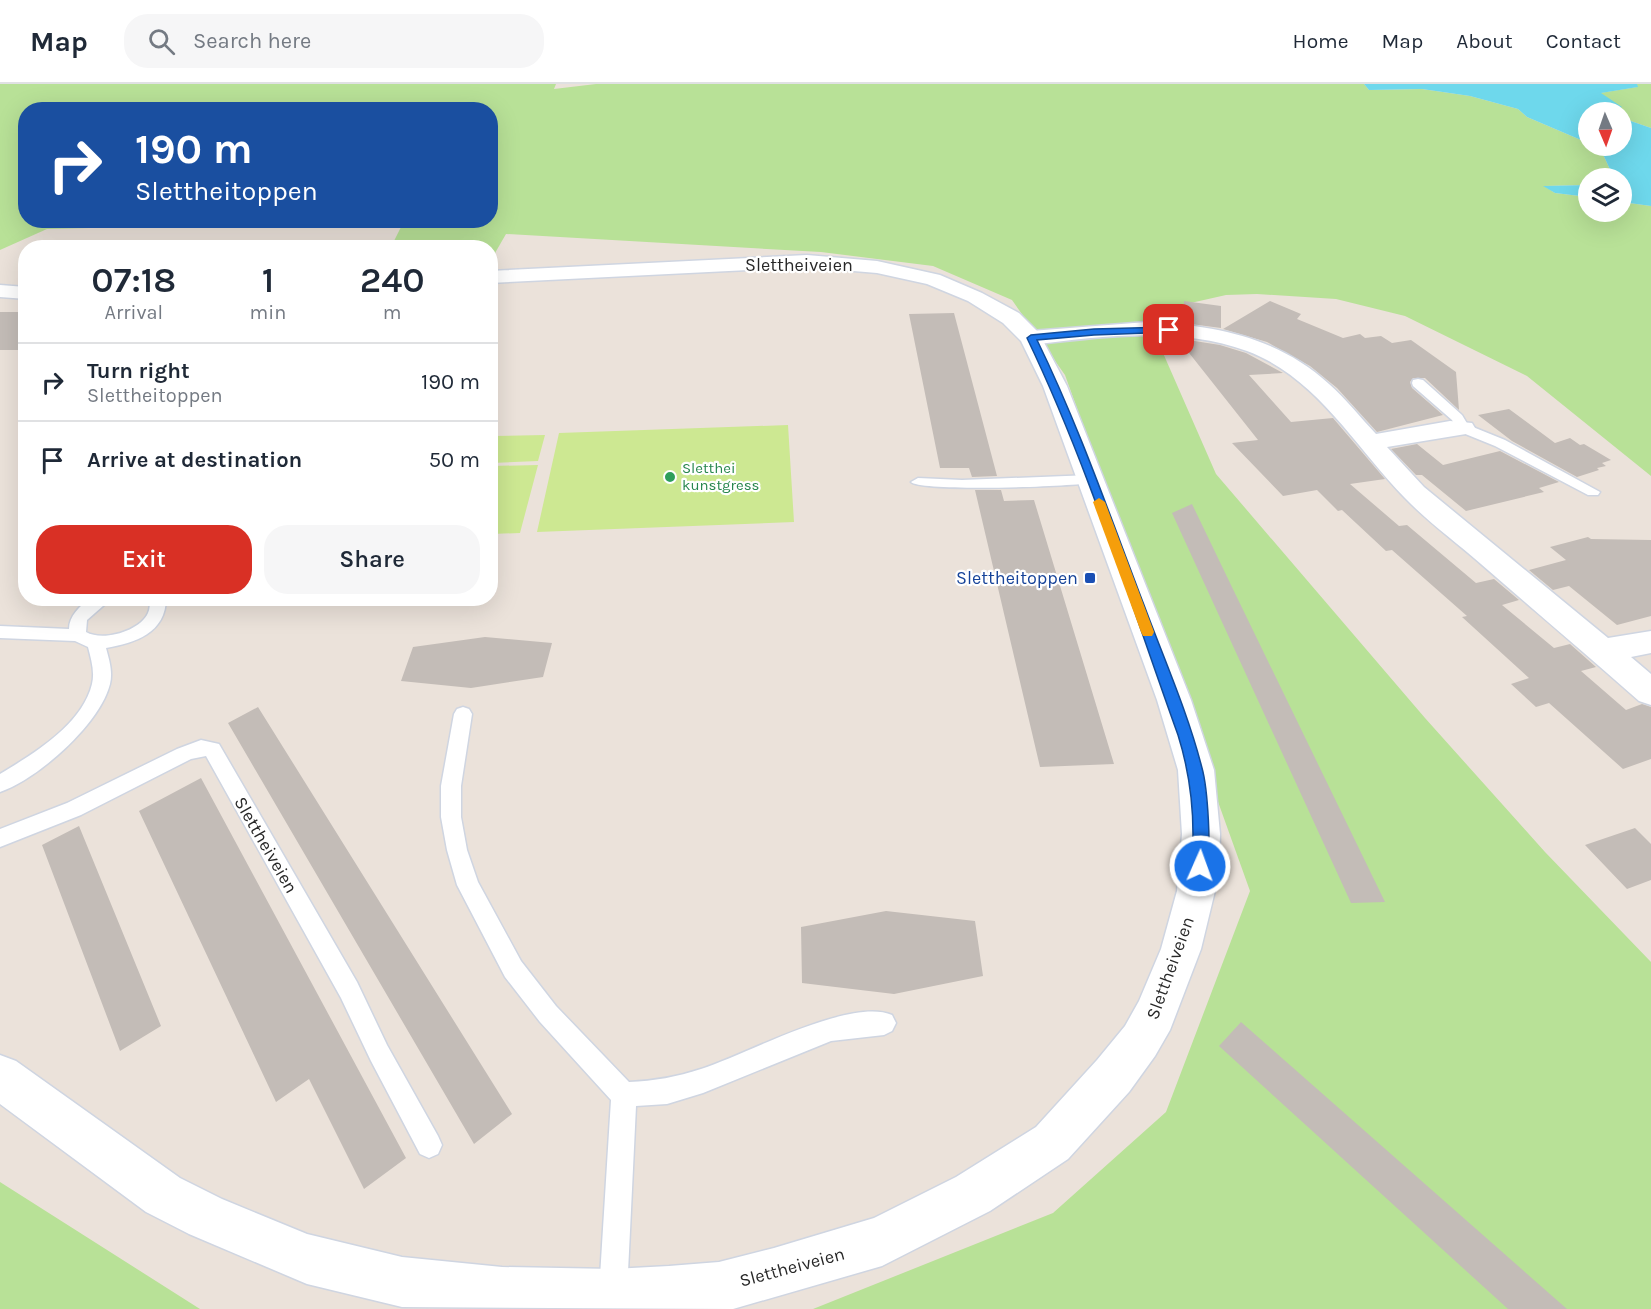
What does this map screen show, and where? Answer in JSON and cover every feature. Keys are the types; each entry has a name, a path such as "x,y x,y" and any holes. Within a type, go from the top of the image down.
{"street":[{"name":"Slettheiveien","path":"0,1077 163,1196 307,1259 402,1282 502,1293 612,1295 719,1287 882,1241 973,1194 1052,1143 1113,1076 1140,1041 1155,1015 1181,949 1196,891 1201,834 1196,770 1174,700 1091,479 1055,386 1031,338 1011,318 955,288 923,277 855,264 807,261 498,277"},
{"path":"0,291 18,292"},
{"path":"1031,338 1149,329 1188,331 1230,338 1264,348 1306,375 1415,493 1651,692"},
{"path":"1368,443 1432,431 1463,428"},
{"path":"1603,651 1651,642"}],"lane":[{"path":"1418,383 1457,418 1463,428 1500,443 1593,492"},
{"path":"918,482 962,484 1091,479"},
{"path":"92,606 79,618 76,627 78,635 84,640 96,643 109,642 138,632 157,614 160,606"},
{"path":"0,632 78,635"},
{"path":"0,784 48,750 74,728 89,709 101,687 103,672 96,643"},
{"path":"463,714 451,786 451,817 457,850 468,885 513,969 548,1014 624,1095 612,1295"},
{"name":"Slettheiveien","path":"0,838 74,809 184,754 201,748 212,749 349,990 379,1053 429,1145"},
{"path":"624,1095 667,1092 703,1081 831,1029 884,1023"}],"green space":[{"path":"0,84 556,84 554,89 596,84 1364,84 1369,90 1422,89 1470,96 1518,109 1527,117 1578,139 1578,156 1604,156 1609,168 1578,168 1578,185 1544,186 1555,193 1578,196 1578,222 1632,222 1632,203 1651,206 1651,476 1527,376 1405,316 1336,299 1257,294 1226,295 1164,309 1159,315 1156,337 1216,474 1425,718 1545,852 1651,962 1651,1309 813,1309 1053,1213 1166,1112 1250,891 1065,375 1012,300 933,266 821,252 506,234 498,248 498,240 394,240 400,228 498,228 498,102 18,102 18,228 92,228 47,229 0,250"},
{"path":"1637,84 1651,84 1651,128 1632,121 1632,102 1609,102 1600,93 1637,87"},
{"name":"Sletthei kunstgress","path":"788,425 794,522 537,532 559,433"},
{"path":"545,435 538,461 498,463 498,436"},
{"path":"538,465 520,533 498,534 498,466"},
{"path":"0,1182 200,1309 0,1309"}],"water":[{"path":"1364,84 1637,84 1638,87 1601,93 1614,102 1578,102 1578,139 1527,117 1518,109 1470,96 1422,89 1369,90"},
{"path":"1632,121 1651,128 1651,206 1632,203 1632,168 1609,168 1604,156 1632,156"},
{"path":"1578,185 1578,196 1555,193 1543,186"}],"building":[{"path":"1184,301 1221,306 1221,328 1183,323"},
{"path":"1270,301 1301,314 1297,319 1343,338 1360,334 1365,338 1381,336 1392,343 1411,340 1456,372 1459,410 1425,378 1413,378 1410,382 1412,388 1443,415 1377,432 1337,388 1310,366 1267,342 1223,329"},
{"path":"0,312 18,312 18,350 0,350"},
{"path":"954,313 997,476 972,477 969,468 940,468 909,314"},
{"path":"1182,339 1220,345 1246,353 1283,373 1249,375 1291,422 1333,418 1385,479 1350,484 1399,526 1407,525 1476,583 1494,579 1519,600 1502,605 1554,648 1570,644 1596,667 1581,671 1626,710 1642,704 1651,707 1651,759 1623,769 1549,703 1536,707 1511,684 1529,678 1462,617 1467,616 1392,550 1386,551 1342,510 1338,511 1317,490 1283,496 1232,443 1258,440 1182,344"},
{"path":"1509,409 1555,443 1570,438 1611,460 1602,463 1606,466 1597,468 1599,470 1577,477 1512,441 1478,415"},
{"path":"1417,444 1443,465 1500,451 1559,482 1539,488 1544,492 1466,511 1422,475 1416,475 1391,449"},
{"path":"975,490 1001,490 1004,501 1034,500 1114,764 1040,767"},
{"path":"1192,504 1385,902 1351,903 1172,513"},
{"path":"1588,537 1591,539 1651,540 1651,616 1617,625 1569,586 1553,590 1529,570 1566,560 1550,547"},
{"path":"485,637 552,643 543,677 471,688 401,681 413,647"},
{"path":"258,707 512,1114 474,1144 228,723"},
{"path":"201,778 406,1158 364,1189 309,1079 276,1102 139,811"},
{"path":"79,826 161,1026 120,1051 42,845"},
{"path":"1635,828 1651,844 1651,880 1627,889 1585,845"},
{"path":"886,911 975,921 983,976 894,994 802,983 801,927"},
{"path":"1241,1022 1567,1309 1508,1309 1219,1046"}],"slow traffic":[{"path":"1099,502 1148,632"}],"place":[{"name":"Sletthei kunstgress","path":"670,477"},
{"name":"Slettheitoppen","path":"1090,578"}],"route":[{"path":"1169,330 1094,332 1031,338 1055,386 1174,700 1196,770 1201,834 1200,866"}]}
